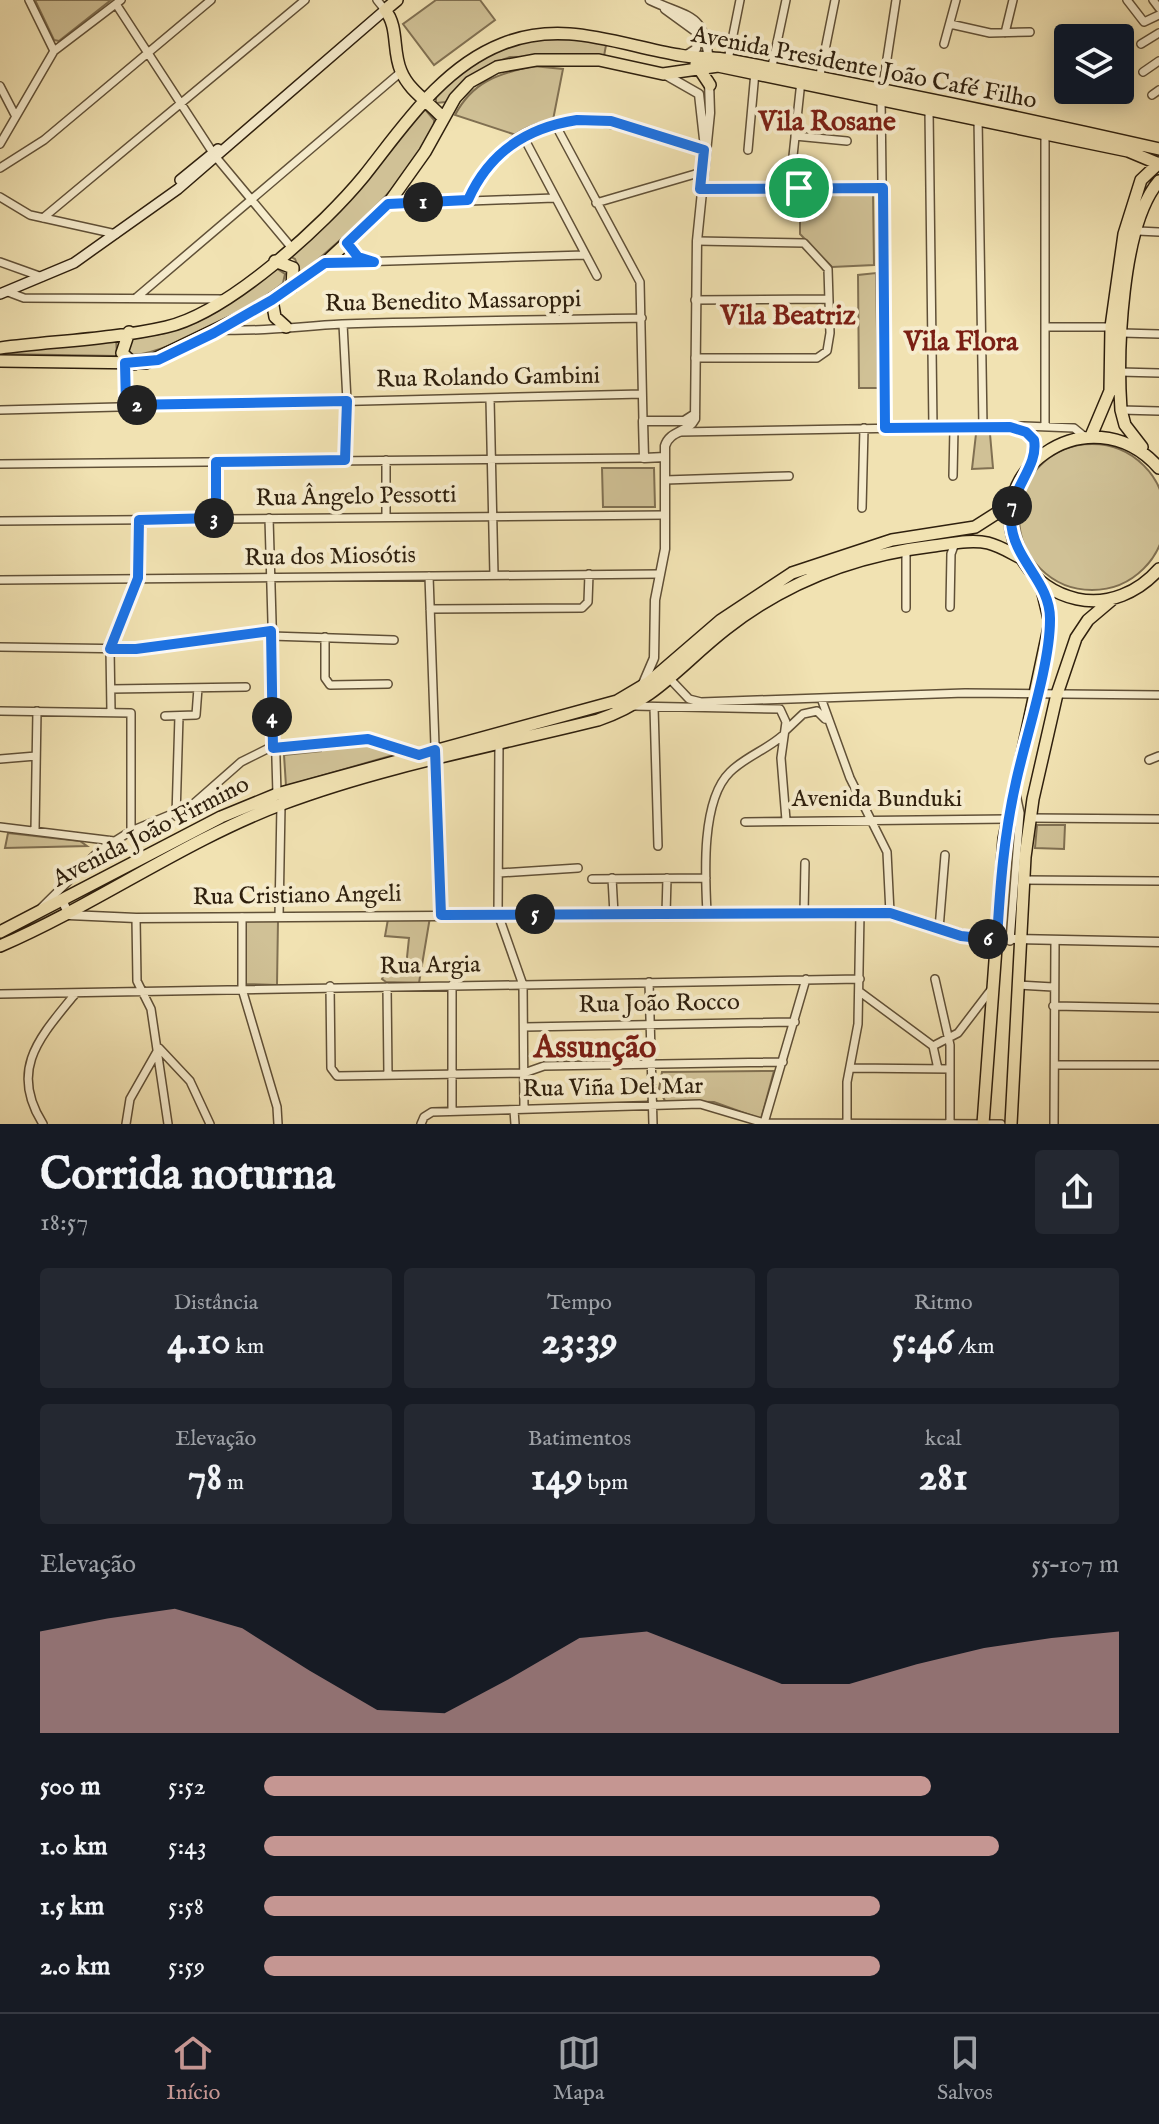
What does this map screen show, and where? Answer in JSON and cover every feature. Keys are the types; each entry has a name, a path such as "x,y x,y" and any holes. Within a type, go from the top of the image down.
{"main road":[{"path":"4,293 74,263 116,234 397,0"},
{"path":"385,10 393,27 401,72 409,85 443,118"},
{"name":"Avenida Presidente João Café Filho","path":"0,348 168,327 225,299 291,247 361,180 408,117 426,100 479,55 517,39 601,35 705,63 756,70 1044,129 1159,149"},
{"path":"621,63 614,50 625,41"},
{"path":"668,73 679,66 682,55"},
{"name":"Avenida Presidente João Café Filho","path":"0,361 130,364 168,356 272,300 325,263 388,204 463,89 497,67 536,60 621,63 668,73 728,60 756,70"},
{"path":"705,63 710,85"},
{"path":"408,117 409,85"},
{"name":"Avenida Presidente João Café Filho","path":"881,94 929,110 978,116"},
{"name":"Avenida Presidente João Café Filho","path":"1044,129 1128,151 1158,164"},
{"path":"1128,151 1139,163 1143,176"},
{"path":"1156,464 1125,425 1121,410 1117,330 1120,248 1143,176 1158,164"},
{"path":"1088,436 1110,391 1128,264 1149,195 1159,181"},
{"path":"1120,248 1128,264"},
{"path":"275,261 293,268 292,287"},
{"path":"272,300 275,317 286,327"},
{"path":"129,332 122,353 130,364"},
{"path":"1034,462 1061,443 1088,436 1126,443 1156,464"},
{"name":"Avenida João Firmino","path":"0,946 69,915 279,799 602,707 642,687 721,620 792,573 892,540 975,527 1000,511 1034,462"},
{"path":"1017,487 1011,521 1021,558 1040,581 1075,598 1114,598 1137,589 1159,569"},
{"name":"Avenida João Firmino","path":"0,932 63,902 221,817 419,755 499,744 598,720 634,706 675,676 725,630 793,587 834,567 906,549 989,543 1021,558"},
{"path":"1011,1124 1018,985 1009,941 1008,819 1050,623 1040,581"},
{"path":"983,1124 993,986 1009,941 1023,880 1029,818 1057,694 1080,630 1114,598"}],"street":[{"path":"29,0 54,51"},
{"path":"0,168 44,140 211,0"},
{"path":"43,218 305,0"},
{"path":"377,0 385,10"},
{"path":"650,0 699,23 706,36 705,63"},
{"path":"728,60 740,0"},
{"path":"771,73 786,0"},
{"path":"819,82 835,0"},
{"path":"885,428 881,94 896,0"},
{"path":"944,44 956,0"},
{"path":"1005,33 1013,0"},
{"path":"1127,0 1144,22 1159,15"},
{"path":"1153,0 1159,8"},
{"path":"0,144 54,51 119,2 181,103 251,200 291,247"},
{"path":"662,5 698,33 696,49 682,55"},
{"path":"950,24 1005,33 1030,32"},
{"path":"1141,44 1159,33"},
{"path":"1143,72 1159,61"},
{"path":"748,150 756,70"},
{"path":"137,297 401,72"},
{"path":"668,73 699,94 705,139 697,241 694,423 670,437"},
{"path":"799,188 793,156 801,79"},
{"path":"705,139 710,85"},
{"path":"0,86 15,115"},
{"path":"929,110 933,428"},
{"path":"978,116 983,427"},
{"path":"468,200 493,160 523,136 555,124 577,120 611,121 704,150"},
{"path":"555,124 640,282 644,458"},
{"path":"1044,129 1045,427"},
{"path":"523,136 597,276"},
{"path":"795,136 847,141"},
{"path":"596,203 702,172"},
{"path":"402,186 412,203"},
{"path":"700,189 883,188"},
{"path":"0,197 16,209 43,218 116,234"},
{"path":"388,204 554,198"},
{"path":"1138,231 1159,232"},
{"path":"695,358 807,358 823,355 829,342 827,266 804,243 697,241"},
{"path":"347,243 358,257 374,262"},
{"path":"325,263 585,255"},
{"path":"0,262 42,277"},
{"path":"158,278 160,296"},
{"path":"4,293 24,298 160,296 225,299"},
{"path":"196,298 203,305 203,312"},
{"path":"695,300 829,299"},
{"name":"Rua Benedito Massaroppi","path":"217,330 267,332 286,327 343,324 642,318"},
{"path":"343,324 347,401 345,460"},
{"path":"1045,327 1159,334"},
{"path":"126,405 130,364"},
{"path":"1120,372 1159,373"},
{"name":"Rua Rolando Gambini","path":"0,410 642,394"},
{"path":"490,399 494,575"},
{"path":"1121,410 1159,411"},
{"path":"643,421 684,421 695,414"},
{"path":"642,687 654,658 654,610 665,549 665,457 670,437 669,429 661,421"},
{"path":"1010,427 1031,436 1035,446 1034,462"},
{"path":"680,432 1045,427 1077,429 1088,436"},
{"path":"862,508 864,428"},
{"path":"953,476 954,428"},
{"path":"0,464 665,457"},
{"path":"386,460 386,517"},
{"path":"216,462 216,518"},
{"path":"665,480 789,476"},
{"name":"Rua Ângelo Pessotti","path":"0,521 665,515"},
{"path":"269,518 273,748 279,799 279,916"},
{"path":"111,711 110,649 138,578 139,520"},
{"path":"950,547 950,607"},
{"path":"906,549 906,608"},
{"path":"430,609 582,608 588,602 589,574"},
{"name":"Rua dos Miosótis","path":"0,580 660,574"},
{"path":"429,576 441,915"},
{"path":"0,647 136,649 271,633 394,640"},
{"path":"325,637 325,678 330,685 388,684"},
{"path":"654,658 662,670 675,676 682,692 698,702 1036,694 1159,695"},
{"path":"111,689 246,687"},
{"path":"165,716 197,714 198,688"},
{"path":"821,698 829,724 887,852 890,913"},
{"path":"634,706 792,710 793,699"},
{"path":"654,707 658,846"},
{"path":"780,709 786,718 781,758 786,820"},
{"path":"707,913 706,878 717,791 733,769 784,734 811,710 819,712 829,724"},
{"path":"0,711 128,711 133,718 131,831"},
{"path":"35,830 37,711"},
{"path":"176,816 179,716"},
{"path":"31,918 99,851 131,831 176,816 241,762 273,748 368,739 419,755"},
{"path":"499,744 498,914 523,985 524,1109"},
{"path":"760,751 773,752 781,758"},
{"path":"0,759 36,756"},
{"path":"1149,760 1159,756"},
{"path":"1009,941 1020,813 1015,788"},
{"path":"178,793 191,806"},
{"path":"1029,818 1159,819"},
{"name":"Avenida Bunduki","path":"745,822 1008,819"},
{"path":"0,827 114,841"},
{"path":"80,836 99,851"},
{"path":"939,929 945,855"},
{"path":"804,913 805,863"},
{"path":"499,873 578,868"},
{"path":"612,878 614,914"},
{"path":"666,914 667,878"},
{"path":"592,879 706,878"},
{"path":"1023,880 1159,881"},
{"path":"63,886 63,902 69,915"},
{"path":"847,1124 850,1068 860,992 860,913"},
{"name":"Rua Cristiano Angeli","path":"69,915 136,918 890,913 961,936 1009,941 1159,942"},
{"path":"242,917 242,989 277,1107 278,1124"},
{"path":"136,918 137,972 151,1009 159,1048 168,1124"},
{"path":"1054,1124 1055,942"},
{"path":"764,1123 806,979"},
{"name":"Rua Argia","path":"0,994 860,979"},
{"path":"935,979 949,1038 950,1123"},
{"path":"649,982 653,1124"},
{"path":"452,985 452,1111"},
{"path":"1018,985 1053,987"},
{"path":"330,986 333,1073 343,1077 524,1073 544,1066 783,1062"},
{"path":"933,1046 949,1038 974,1017 993,986"},
{"path":"387,987 388,1075"},
{"path":"860,992 933,1046 938,1069"},
{"path":"43,1124 28,1089 30,1061 40,1038 75,994"},
{"path":"1053,1006 1159,1008"},
{"name":"Rua João Rocco","path":"525,1027 795,1022"},
{"path":"126,1124 130,1099 159,1048"},
{"path":"159,1048 190,1081 210,1124"},
{"path":"1055,1065 1159,1065"},
{"path":"850,1068 950,1069"},
{"name":"Rua Viña Del Mar","path":"421,1124 427,1114 452,1111 700,1104 764,1123 1001,1124"},
{"path":"514,1110 515,1124"}],"shaded area":[{"path":"35,0 111,0 59,41 54,40"},
{"path":"436,0 480,0 495,20 434,65 403,24"},
{"path":"540,39 607,40 604,56 510,57 497,62 446,102 436,103 436,94 483,57 507,46"},
{"path":"533,66 563,69 553,120 516,135 455,115 478,87 509,72"},
{"path":"424,108 434,120 430,137 418,157 380,202 301,274 295,259 289,256"},
{"path":"800,191 873,192 874,265 832,267 800,234"},
{"path":"276,268 285,274 283,283 254,303 183,340 141,354 128,354 127,342 131,339 165,333"},
{"path":"876,273 878,388 859,388 858,275"},
{"path":"116,337 117,356 0,354 0,349"},
{"path":"976,434 990,434 993,468 972,469"},
{"path":"1078,445 1106,445 1133,456 1144,465 1159,489 1160,542 1153,558 1133,578 1106,589 1078,589 1051,578 1031,558 1020,531 1020,503 1031,476 1051,456"},
{"path":"602,468 654,468 655,507 603,507"},
{"path":"367,743 404,752 286,786 284,755 321,751 321,746"},
{"path":"1037,825 1065,825 1064,849 1035,848"},
{"path":"8,833 80,841 87,846 5,848"},
{"path":"430,917 419,983 386,982 382,979 386,971 398,972 406,967 409,938 385,936 388,919"},
{"path":"246,920 278,920 277,985 245,984"},
{"path":"774,1071 761,1119 714,1102 665,1101 659,1089 662,1072"}],"district":[{"name":"Vila Rosane","path":"827,122"},
{"name":"Vila Beatriz","path":"788,316"},
{"name":"Vila Flora","path":"961,342"},
{"name":"Assunção","path":"595,1048"}],"route":[{"path":"577,120 611,121 704,150 700,189 799,188 883,188 885,428 1010,427 1026,432 1034,440 1034,462 1017,487 1013,500 1012,530 1021,558 1040,581 1048,603 1050,623 1004,839 997,940 948,933 924,922 890,913 441,915 435,750 419,755 398,745 368,739 273,748 271,631 136,649 110,649 138,578 139,520 216,518 216,462 345,460 347,401 126,405 125,363 134,365 158,360 214,333 272,300 325,263 374,262 358,257 347,243 388,204 468,200 483,172 505,148 523,136 555,124 577,120"}]}
